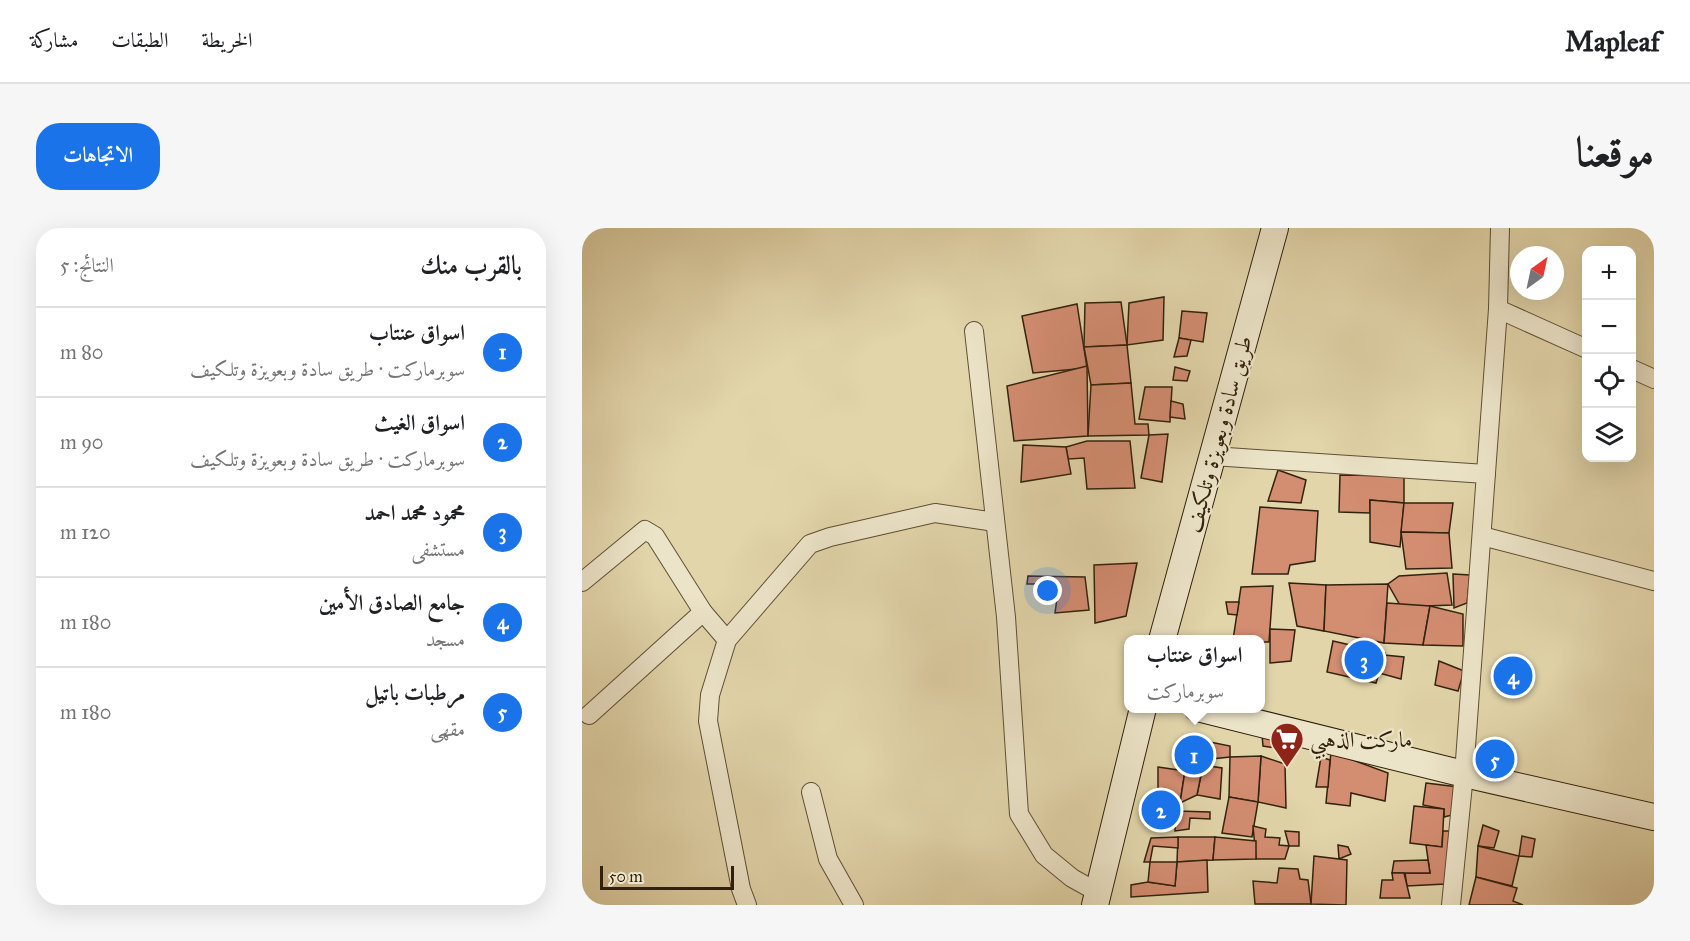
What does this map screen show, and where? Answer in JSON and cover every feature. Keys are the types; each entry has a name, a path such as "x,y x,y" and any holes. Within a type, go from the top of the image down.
{"main road":[{"name":"طريق سادة وبعويزة وتلكيف","path":"1163,635 1275,228"},
{"path":"1097,899 1142,713"},
{"path":"1217,713 1464,774 1654,817"}],"street":[{"path":"1451,905 1464,774 1482,536 1498,309 1500,228"},
{"path":"1498,309 1582,347"},
{"path":"974,331 1006,617 1019,814 1044,855 1097,899"},
{"path":"1636,371 1654,379"},
{"path":"1212,456 1486,474"},
{"path":"747,905 741,889 708,721 710,695 727,640 810,544 830,537 935,513 995,522"},
{"path":"582,582 645,530 655,536 703,612 727,640"},
{"path":"1482,536 1654,582"},
{"path":"589,716 703,612"},
{"path":"811,792 828,860 854,905"}],"building":[{"path":"1164,297 1163,340 1127,345 1129,303"},
{"path":"1121,302 1127,345 1084,347 1085,303"},
{"path":"1077,304 1087,368 1033,373 1022,316"},
{"path":"1182,311 1207,313 1203,342 1179,338"},
{"path":"1179,338 1191,340 1187,356 1174,357"},
{"path":"1127,345 1131,383 1091,385 1084,347"},
{"path":"1087,366 1088,436 1014,441 1007,386"},
{"path":"1175,367 1190,371 1187,381 1173,380"},
{"path":"1131,383 1135,424 1148,424 1149,435 1088,436 1091,385"},
{"path":"1145,387 1172,387 1170,422 1139,419"},
{"path":"1171,401 1183,404 1185,419 1170,417"},
{"path":"1168,434 1162,482 1141,478 1149,435"},
{"path":"1087,441 1130,441 1135,488 1087,489 1084,458 1068,459 1066,447"},
{"path":"1023,445 1066,447 1071,474 1021,482"},
{"path":"1278,470 1306,480 1301,503 1268,501"},
{"path":"1340,475 1404,476 1404,503 1370,500 1370,513 1339,512"},
{"path":"1370,500 1404,503 1400,547 1370,542"},
{"path":"1404,503 1453,503 1449,533 1401,532"},
{"path":"1260,507 1318,511 1315,561 1290,565 1288,574 1252,574"},
{"path":"1401,532 1449,533 1452,568 1406,569"},
{"path":"1137,563 1126,616 1095,623 1094,565"},
{"path":"1447,573 1452,605 1401,607 1388,584 1399,576"},
{"path":"1453,574 1470,575 1467,603 1454,608"},
{"path":"1028,576 1085,577 1089,610 1055,613 1059,584 1027,584"},
{"path":"1289,583 1326,585 1324,631 1297,626"},
{"path":"1388,584 1384,643 1324,631 1326,585"},
{"path":"1273,586 1269,642 1265,642 1265,635 1234,635 1241,587"},
{"path":"1226,602 1239,602 1237,615 1228,614"},
{"path":"1387,603 1430,606 1423,645 1384,643"},
{"path":"1430,606 1463,614 1463,646 1423,645"},
{"path":"1270,629 1295,630 1291,661 1270,663"},
{"path":"1333,641 1385,653 1376,683 1327,672"},
{"path":"1384,655 1404,657 1401,679 1379,673"},
{"path":"1439,661 1464,671 1458,691 1435,685"},
{"path":"1262,735 1296,740 1295,751 1263,746"},
{"path":"1205,741 1230,746 1230,757 1202,760"},
{"path":"1331,752 1388,773 1385,801 1351,793 1350,806 1326,803"},
{"path":"1261,756 1285,764 1286,808 1258,802"},
{"path":"1261,756 1258,802 1229,797 1230,757"},
{"path":"1321,757 1330,760 1328,787 1316,787"},
{"path":"1203,765 1222,768 1220,799 1197,795"},
{"path":"1158,767 1185,771 1180,803 1158,799"},
{"path":"1185,771 1201,775 1197,795 1180,803"},
{"path":"1426,783 1458,787 1456,814 1444,817 1444,809 1423,805"},
{"path":"1229,797 1258,802 1252,837 1222,833"},
{"path":"1414,806 1444,809 1442,847 1410,843"},
{"path":"1176,811 1210,812 1210,819 1190,818 1189,829 1175,831"},
{"path":"1483,825 1499,831 1494,848 1478,846"},
{"path":"1253,826 1266,829 1265,837 1280,838 1279,845 1289,846 1285,859 1256,859"},
{"path":"1285,831 1299,832 1299,846 1289,846"},
{"path":"1443,831 1450,831 1445,884 1407,886 1405,873 1430,873 1426,845 1442,847"},
{"path":"1522,836 1535,839 1532,857 1519,856"},
{"path":"1178,837 1215,837 1213,860 1177,862"},
{"path":"1178,837 1178,848 1153,846 1150,862 1144,862 1151,838"},
{"path":"1215,837 1256,841 1256,859 1213,860"},
{"path":"1338,845 1348,847 1351,854 1339,859"},
{"path":"1478,846 1519,856 1512,886 1476,877"},
{"path":"1314,856 1347,860 1346,905 1311,904"},
{"path":"1207,860 1208,892 1131,897 1131,885 1148,882 1175,886 1177,862"},
{"path":"1428,860 1430,873 1392,873 1394,861"},
{"path":"1150,862 1177,862 1175,886 1148,882"},
{"path":"1279,868 1298,869 1300,879 1308,880 1311,904 1255,904 1253,881 1277,883"},
{"path":"1392,873 1404,873 1410,898 1380,898 1382,880 1393,880"},
{"path":"1476,877 1517,888 1513,901 1523,905 1469,905"}],"place":[{"name":"محمود محمد احمد","path":"1364,660"},
{"name":"جامع الصادق الأمين","path":"1513,676"},
{"name":"اسواق عنتاب","path":"1194,755"},
{"name":"مرطبات باتيل","path":"1495,759"},
{"name":"ماركت الذهبي","path":"1287,768"},
{"name":"اسواق الغيث","path":"1161,810"}]}
